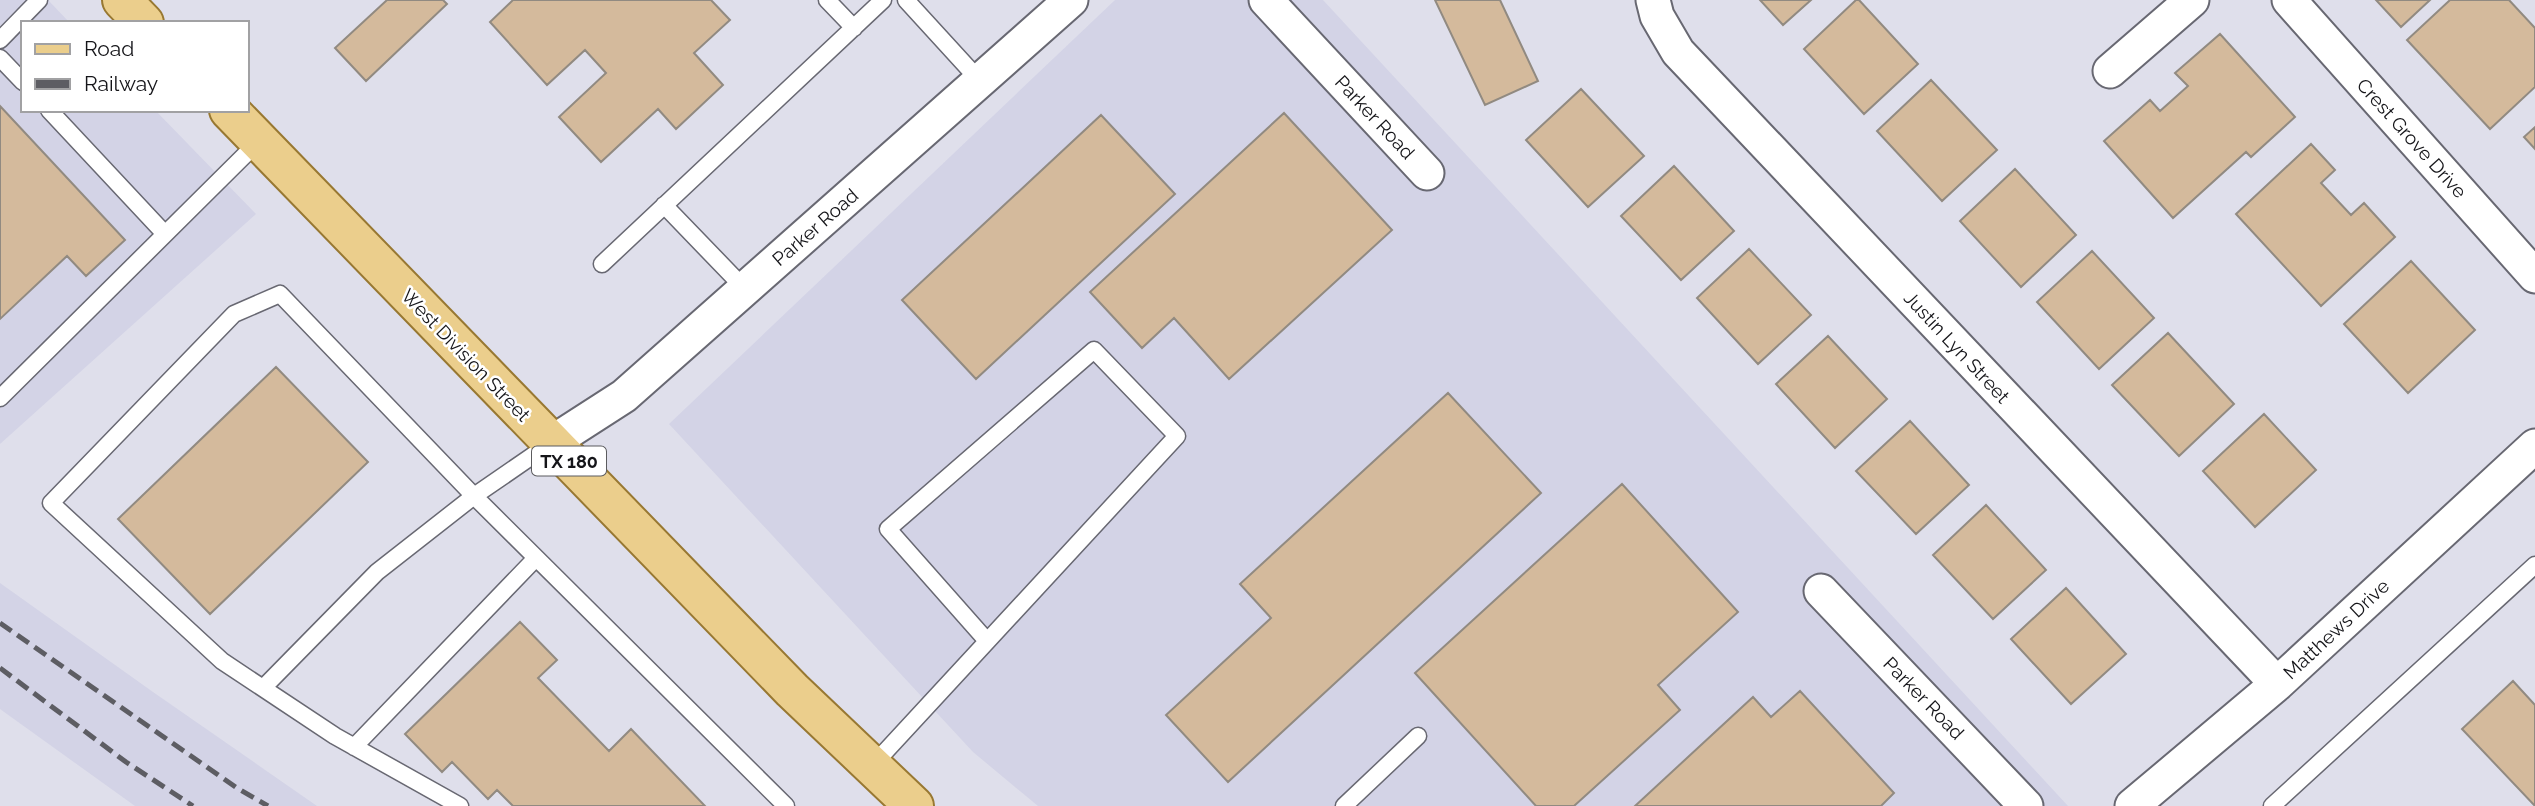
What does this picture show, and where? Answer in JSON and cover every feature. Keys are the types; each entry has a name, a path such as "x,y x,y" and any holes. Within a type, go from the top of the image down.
{"main road":[{"path":"122,0 142,21"},
{"name":"West Division Street","path":"231,112 792,690 914,806"}],"street":[{"name":"Parker Road","path":"551,443 624,396 1071,0"},
{"name":"Parker Road","path":"1266,0 1427,173"},
{"name":"Justin Lyn Street","path":"1653,0 1657,16 1678,52 2277,684"},
{"path":"2110,71 2192,0"},
{"name":"Crest Grove Drive","path":"2288,0 2535,276"},
{"name":"Matthews Drive","path":"2132,806 2277,684 2535,446"},
{"name":"Parker Road","path":"1821,591 2026,806"}],"lane":[{"path":"0,40 39,0"},
{"path":"827,0 854,28"},
{"path":"602,264 883,0"},
{"path":"906,0 979,81"},
{"path":"0,58 21,80"},
{"path":"51,112 165,234"},
{"path":"0,398 259,141"},
{"path":"664,205 745,289"},
{"path":"460,806 354,747 222,661 51,503 234,314 280,294 474,496 786,806"},
{"path":"872,766 1177,436 1094,350 888,529 987,641"},
{"path":"262,688 377,572 474,496 551,443"},
{"path":"354,747 537,558"},
{"path":"2272,806 2535,565"},
{"path":"1344,806 1418,736"}],"shaded area":[{"path":"0,0 48,0 68,21 21,21 21,112 157,112 256,214 0,444"},
{"path":"1115,0 1323,0 2068,806 1038,806 973,752 669,424"},
{"path":"0,583 317,806 135,806 0,709"}],"building":[{"path":"387,0 443,0 447,4 366,81 335,48"},
{"path":"513,0 711,0 730,20 694,53 723,85 676,129 658,109 601,162 559,117 606,73 585,50 547,85 490,22"},
{"path":"1435,0 1500,0 1538,81 1485,105"},
{"path":"1760,0 1811,0 1783,25"},
{"path":"1859,0 1918,64 1864,114 1804,49"},
{"path":"2376,0 2430,0 2401,27"},
{"path":"2450,0 2509,0 2535,28 2535,87 2490,129 2407,40"},
{"path":"2220,34 2295,117 2251,157 2246,152 2173,218 2104,141 2150,100 2160,111 2188,86 2175,73"},
{"path":"1931,80 1997,150 1942,201 1877,131"},
{"path":"1581,89 1644,156 1588,207 1526,140"},
{"path":"0,106 125,240 86,276 67,256 0,319"},
{"path":"1284,113 1392,230 1229,379 1174,318 1142,348 1090,292"},
{"path":"1101,115 1175,194 976,379 902,300"},
{"path":"2535,127 2535,149 2524,137"},
{"path":"2311,144 2335,170 2321,183 2351,215 2364,203 2395,237 2321,306 2236,214"},
{"path":"1674,166 1734,231 1681,280 1621,216"},
{"path":"2015,169 2076,235 2021,287 1960,221"},
{"path":"1749,249 1811,315 1758,364 1697,298"},
{"path":"2092,251 2154,318 2099,369 2037,302"},
{"path":"2411,261 2475,330 2408,393 2344,324"},
{"path":"2168,333 2234,404 2179,456 2112,385"},
{"path":"1828,336 1887,399 1835,448 1776,384"},
{"path":"276,367 368,462 210,614 118,519"},
{"path":"1448,393 1541,493 1228,782 1166,715 1271,618 1240,584"},
{"path":"2264,414 2316,470 2255,527 2203,471"},
{"path":"1910,421 1969,485 1916,534 1856,471"},
{"path":"1622,484 1738,612 1658,685 1680,710 1574,806 1536,806 1415,673"},
{"path":"1986,505 2046,570 1993,619 1933,555"},
{"path":"2066,588 2126,654 2071,704 2011,639"},
{"path":"520,622 557,660 538,678 609,751 631,729 705,806 513,806 497,790 488,799 452,762 442,772 405,734"},
{"path":"2513,681 2535,705 2535,806 2462,729"},
{"path":"1800,691 1894,793 1881,806 1635,806 1753,697 1771,717"}],"railway":[{"path":"0,623 237,788 268,806"},
{"path":"0,668 126,762 193,806"}]}
